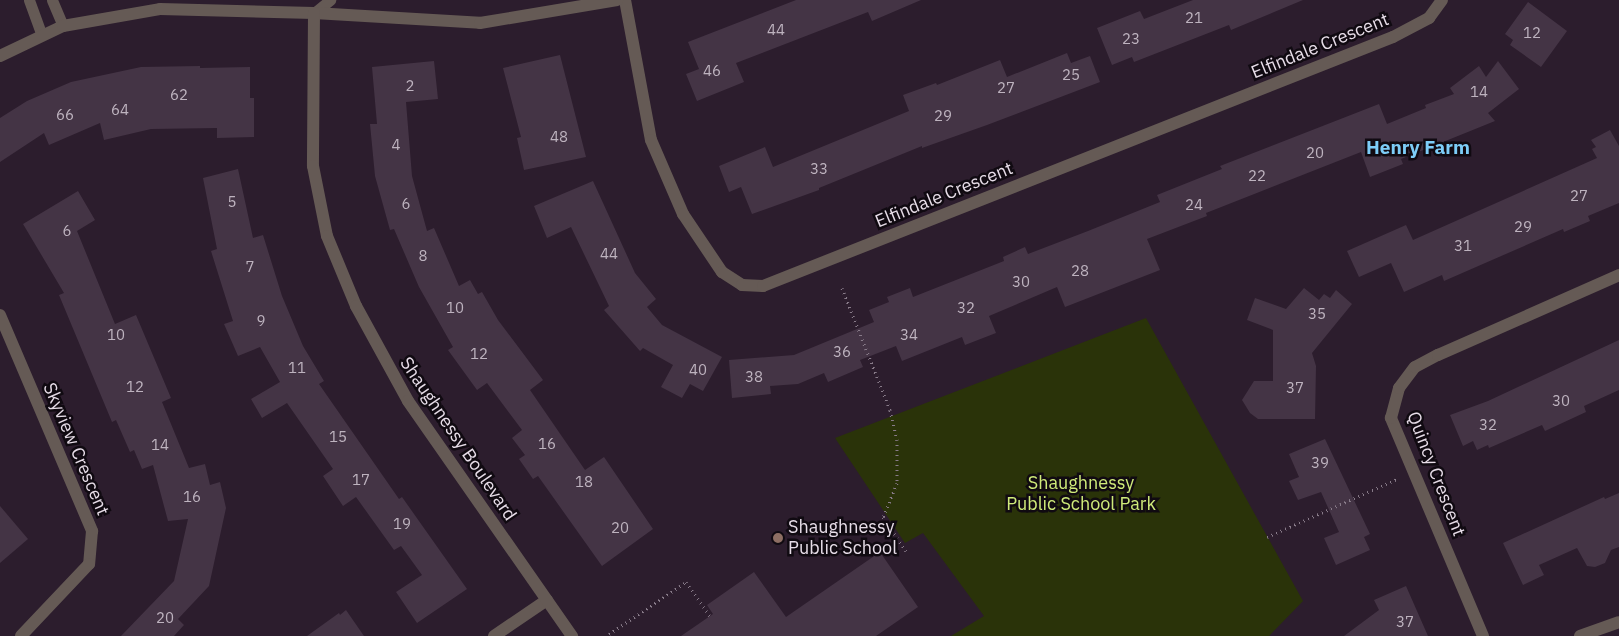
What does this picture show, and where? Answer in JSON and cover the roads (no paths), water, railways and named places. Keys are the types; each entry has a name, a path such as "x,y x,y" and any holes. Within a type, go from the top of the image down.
{"street":[{"path":"0,56 42,34 63,26 160,9 314,13 480,23 617,0"},
{"name":"Elfindale Crescent","path":"625,0 651,140 683,214 722,272 742,285 763,286 1393,37 1429,18 1442,0"},
{"name":"Shaughnessy Boulevard","path":"314,13 313,166 328,236 348,289 408,401 572,636"},
{"name":"Quincy Crescent","path":"1483,636 1391,418 1399,388 1415,367 1619,275"},
{"name":"Skyview Crescent","path":"0,315 92,531 89,564 21,636"},
{"path":"494,636 547,600"},
{"path":"1580,636 1619,622"}],"lane":[{"path":"29,0 42,34"},
{"path":"52,0 63,26"},
{"path":"314,13 330,0"}],"place":[{"name":"Shaughnessy Public School","path":"778,538"}],"district":[{"name":"Henry Farm","path":"1418,148"}],"park label":[{"name":"Shaughnessy Public School Park","path":"1081,494"}]}
